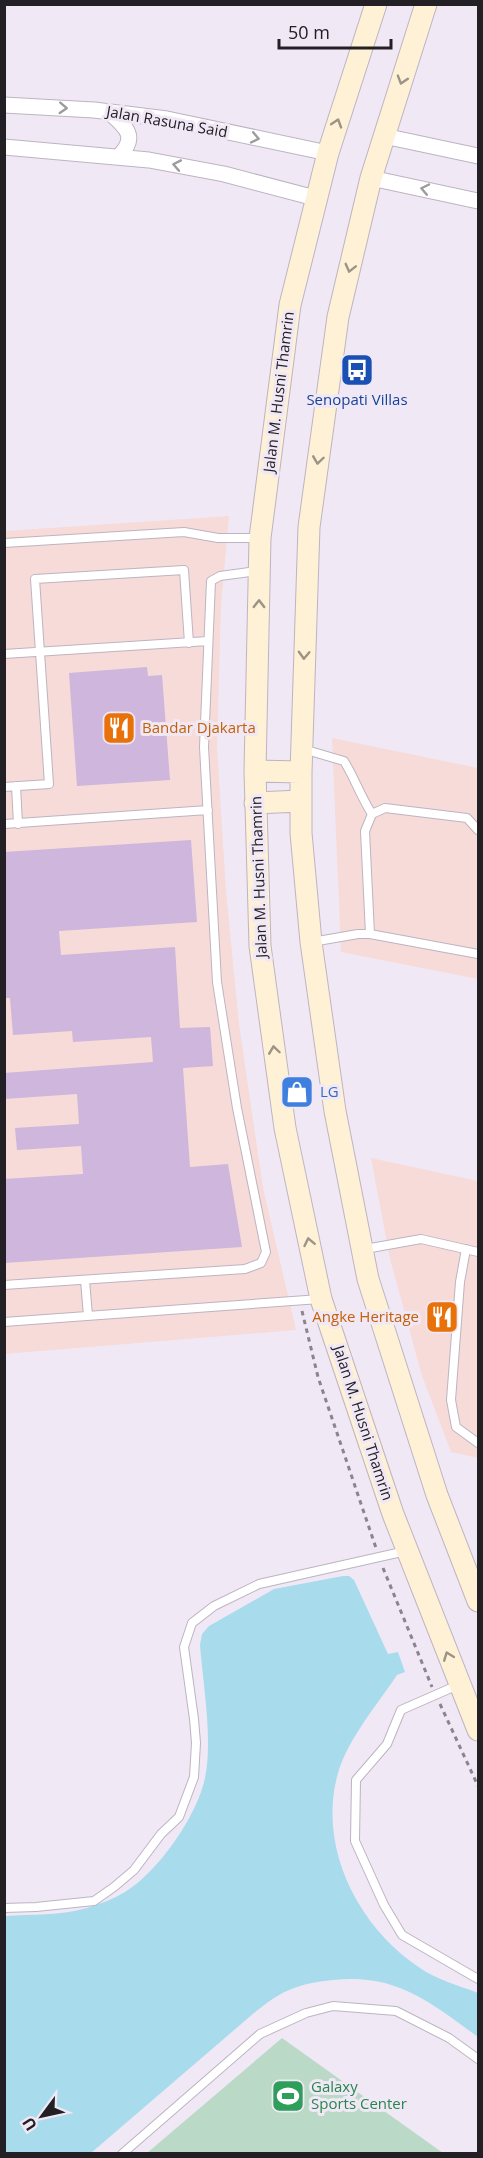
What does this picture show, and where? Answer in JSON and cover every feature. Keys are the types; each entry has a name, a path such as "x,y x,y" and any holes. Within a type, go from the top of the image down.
{"main road":[{"name":"Jalan M. Husni Thamrin","path":"375,4 315,198 290,305 260,538 255,803 262,958 285,1128 321,1299 393,1514 478,1730"},
{"path":"426,4 371,178 338,318 309,527 301,748 301,833 310,942 335,1112 368,1279 437,1495 478,1601"},
{"path":"255,771 301,772"},
{"path":"255,803 302,801"}],"street":[{"name":"Jalan Rasuna Said","path":"4,105 109,111 167,119 328,153"},
{"path":"109,111 125,127 130,136 128,148 118,157"},
{"path":"384,136 478,156"},
{"path":"4,147 149,160 224,174 315,198"},
{"path":"371,178 478,201"}],"lane":[{"path":"4,543 184,532 218,538 260,538"},
{"path":"4,787 49,784 35,579 184,570 189,643"},
{"path":"4,1285 245,1269 261,1263 266,1252 237,1108 217,982 204,747 211,581 220,576 259,571"},
{"path":"4,654 208,641"},
{"path":"301,748 344,761 372,814"},
{"path":"16,786 18,824"},
{"path":"370,934 365,831 372,814 385,808 467,818 478,830"},
{"path":"4,825 208,810"},
{"path":"310,942 370,934 478,954"},
{"path":"362,1249 421,1239 478,1252"},
{"path":"466,1249 460,1282 451,1400 456,1426 478,1443"},
{"path":"85,1280 88,1316"},
{"path":"4,1322 321,1299"},
{"path":"4,1908 36,1907 94,1900 134,1870 161,1834 179,1816 194,1777 196,1743 184,1647 192,1623 214,1606 259,1584 407,1551"},
{"path":"459,1685 401,1710 387,1744 356,1780 355,1841 384,1905 402,1935 478,1978"},
{"path":"122,2154 260,2034 306,2013 333,2006 396,2011 449,2038 478,2059"}],"shaded area":[{"path":"229,516 221,606 217,746 226,891 239,1024 263,1188 296,1330 5,1354 5,531"},
{"path":"332,738 478,768 478,979 341,952"},
{"name":"Angke Heritage","path":"371,1158 478,1181 478,1458 451,1452 422,1376 390,1259"}],"green space":[{"name":"Galaxy Sports Center","path":"282,2038 443,2153 147,2153"}],"water":[{"path":"349,1576 354,1580 388,1654 398,1652 405,1672 397,1675 372,1710 356,1735 338,1773 333,1801 333,1829 338,1856 361,1908 378,1931 398,1951 433,1976 478,1993 478,2037 428,2002 394,1986 355,1979 300,1986 290,1989 264,2005 91,2153 5,2153 5,1916 56,1914 87,1908 125,1892 150,1871 163,1857 185,1825 201,1793 205,1778 208,1729 200,1645 202,1634 209,1626 274,1589"}],"building":[{"name":"Bandar Djakarta","path":"147,667 148,676 162,675 170,780 77,786 69,673"},
{"path":"191,840 197,922 59,931 61,955 175,947 180,1028 210,1027 213,1066 183,1068 190,1167 228,1164 242,1247 4,1263 4,1179 83,1174 81,1146 17,1150 15,1128 79,1124 77,1094 4,1099 4,1073 153,1062 151,1037 73,1042 72,1031 13,1035 10,998 4,998 4,852"}],"place":[{"name":"Senopati Villas","path":"357,370"},
{"name":"Bandar Djakarta","path":"119,728"},
{"name":"LG","path":"297,1092"},
{"name":"Angke Heritage","path":"442,1317"},
{"name":"Galaxy Sports Center","path":"288,2096"}]}
